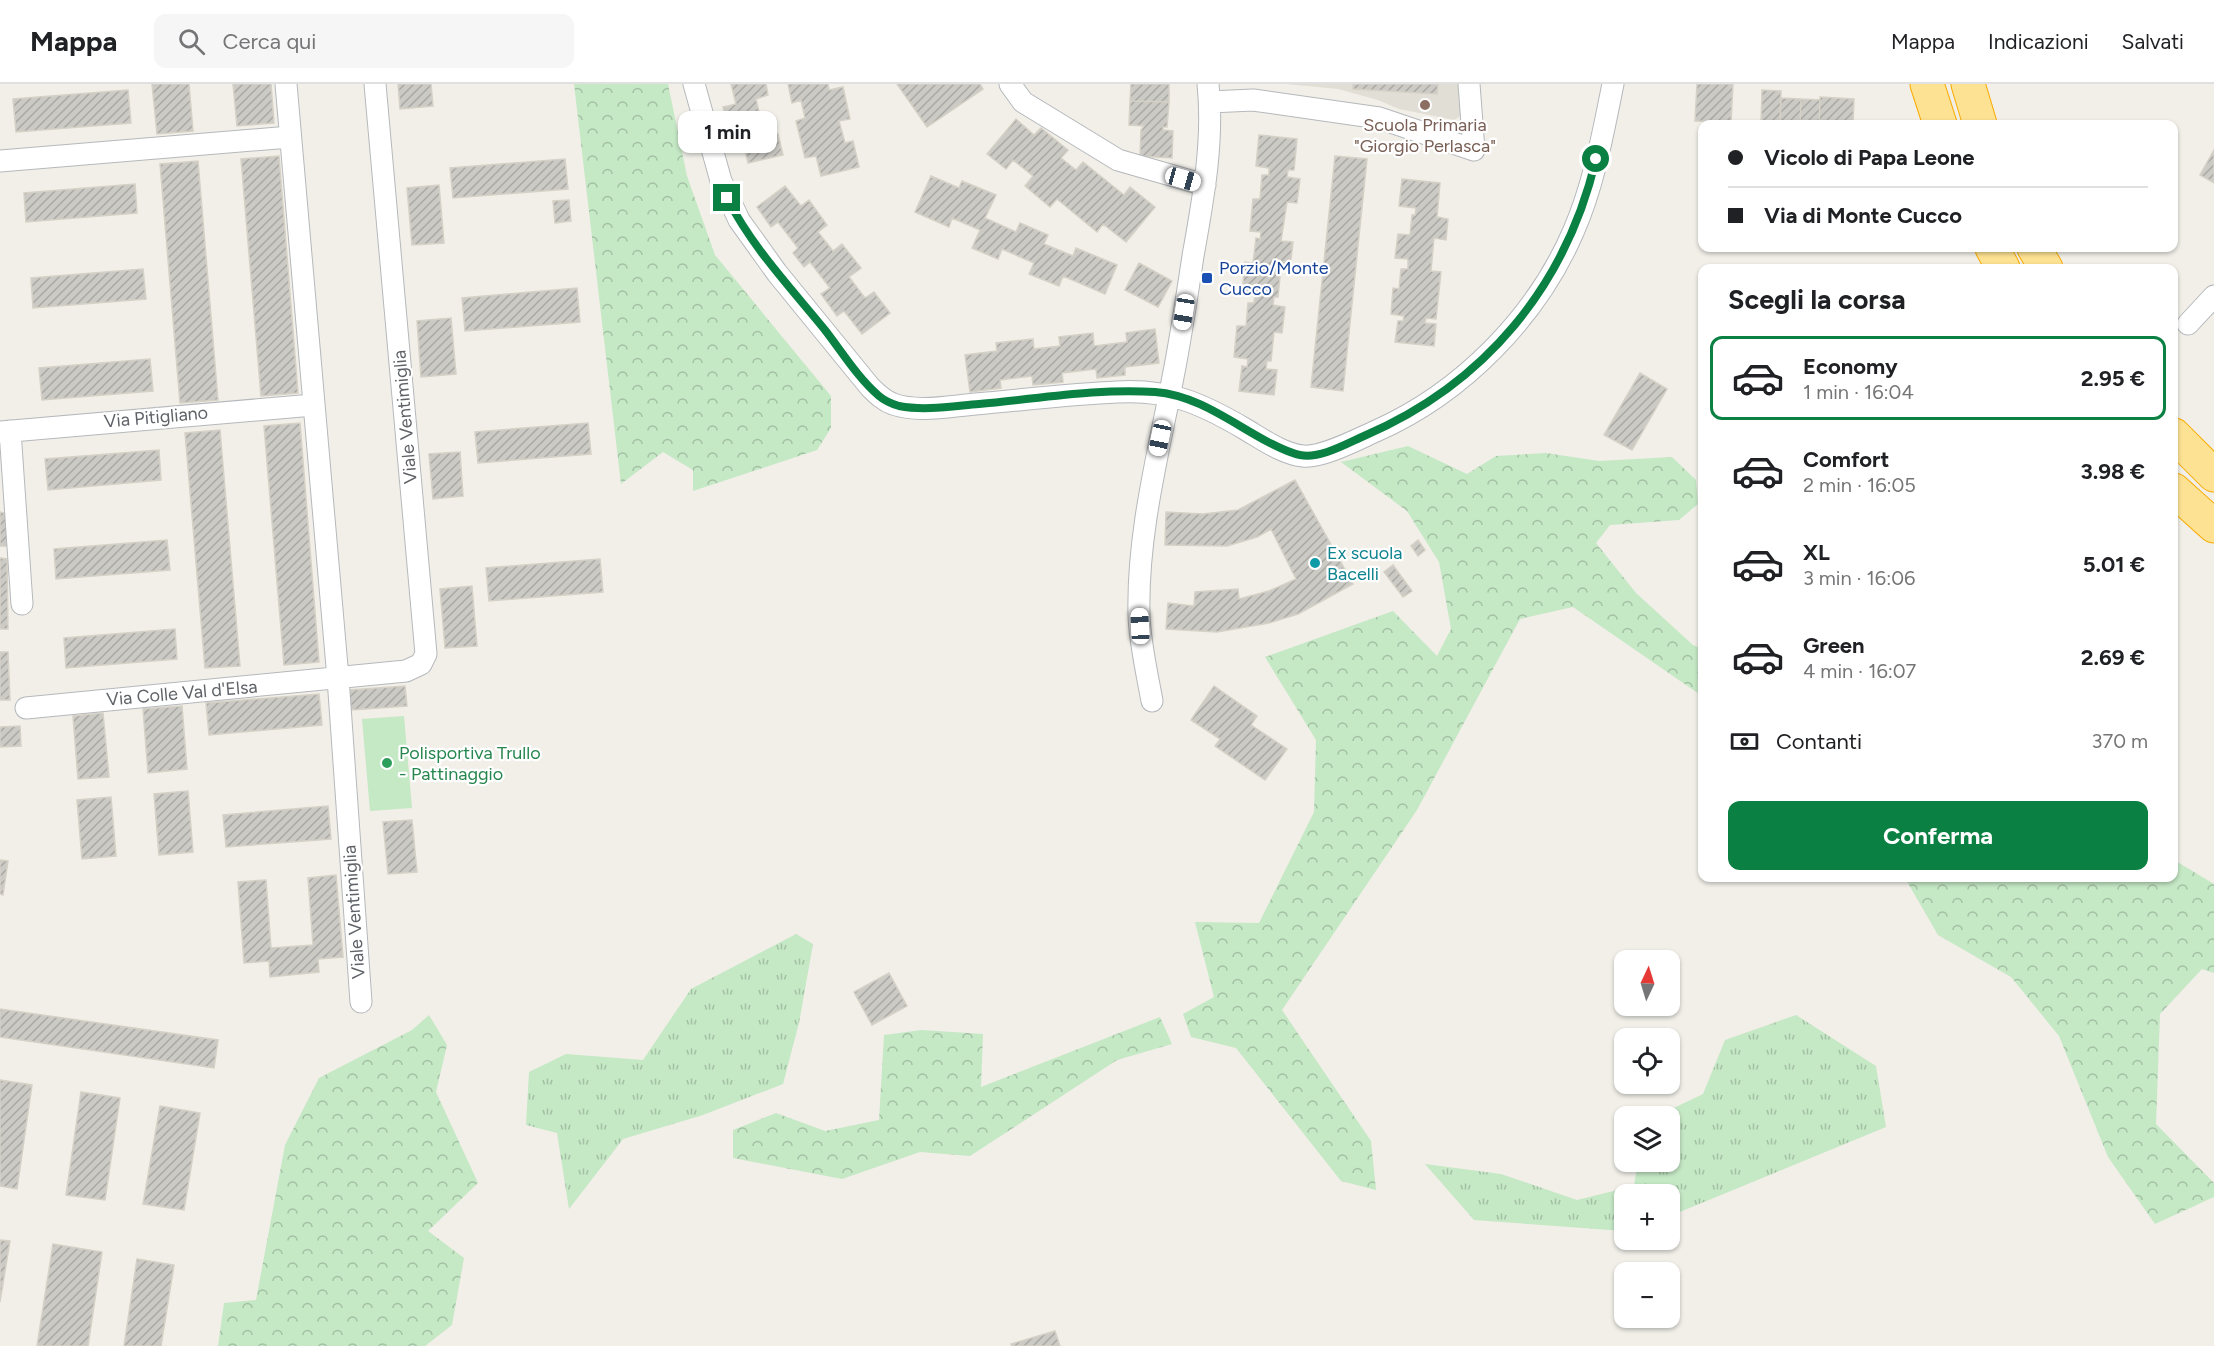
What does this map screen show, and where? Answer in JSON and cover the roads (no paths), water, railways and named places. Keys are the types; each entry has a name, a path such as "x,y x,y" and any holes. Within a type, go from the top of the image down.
{"highway":[{"path":"1927,84 1939,120"},
{"path":"1968,84 1979,120"},
{"path":"2178,439 2214,475"},
{"path":"2178,494 2214,526"}],"street":[{"name":"Viale Ventimiglia","path":"286,84 338,678 361,1002"},
{"name":"Viale Ventimiglia","path":"338,678 406,672 421,664 426,654 375,84"},
{"path":"694,84 721,182 739,220 777,273 870,387 884,399 902,406 945,407 1115,392 1170,393 1201,404 1278,447 1302,456 1312,456 1352,441 1417,411 1455,384 1521,318 1543,288 1581,212 1595,164 1613,84"},
{"path":"1011,84 1023,102 1118,160 1205,185"},
{"path":"1152,701 1140,638 1139,613 1150,483 1170,393 1205,185 1209,93 1379,118 1474,150 1469,84"},
{"path":"0,161 290,136"},
{"path":"2188,324 2214,296"},
{"name":"Via Pitigliano","path":"5,432 313,405"},
{"path":"5,432 22,604"},
{"name":"Via Colle Val d'Elsa","path":"26,708 338,678"}],"place":[{"name":"Scuola Primaria \"Giorgio Perlasca\"","path":"1425,105"},
{"name":"Porzio/Monte Cucco","path":"1207,278"},
{"name":"Ex scuola Bacelli","path":"1315,563"},
{"name":"Polisportiva Trullo - Pattinaggio","path":"387,763"}]}
